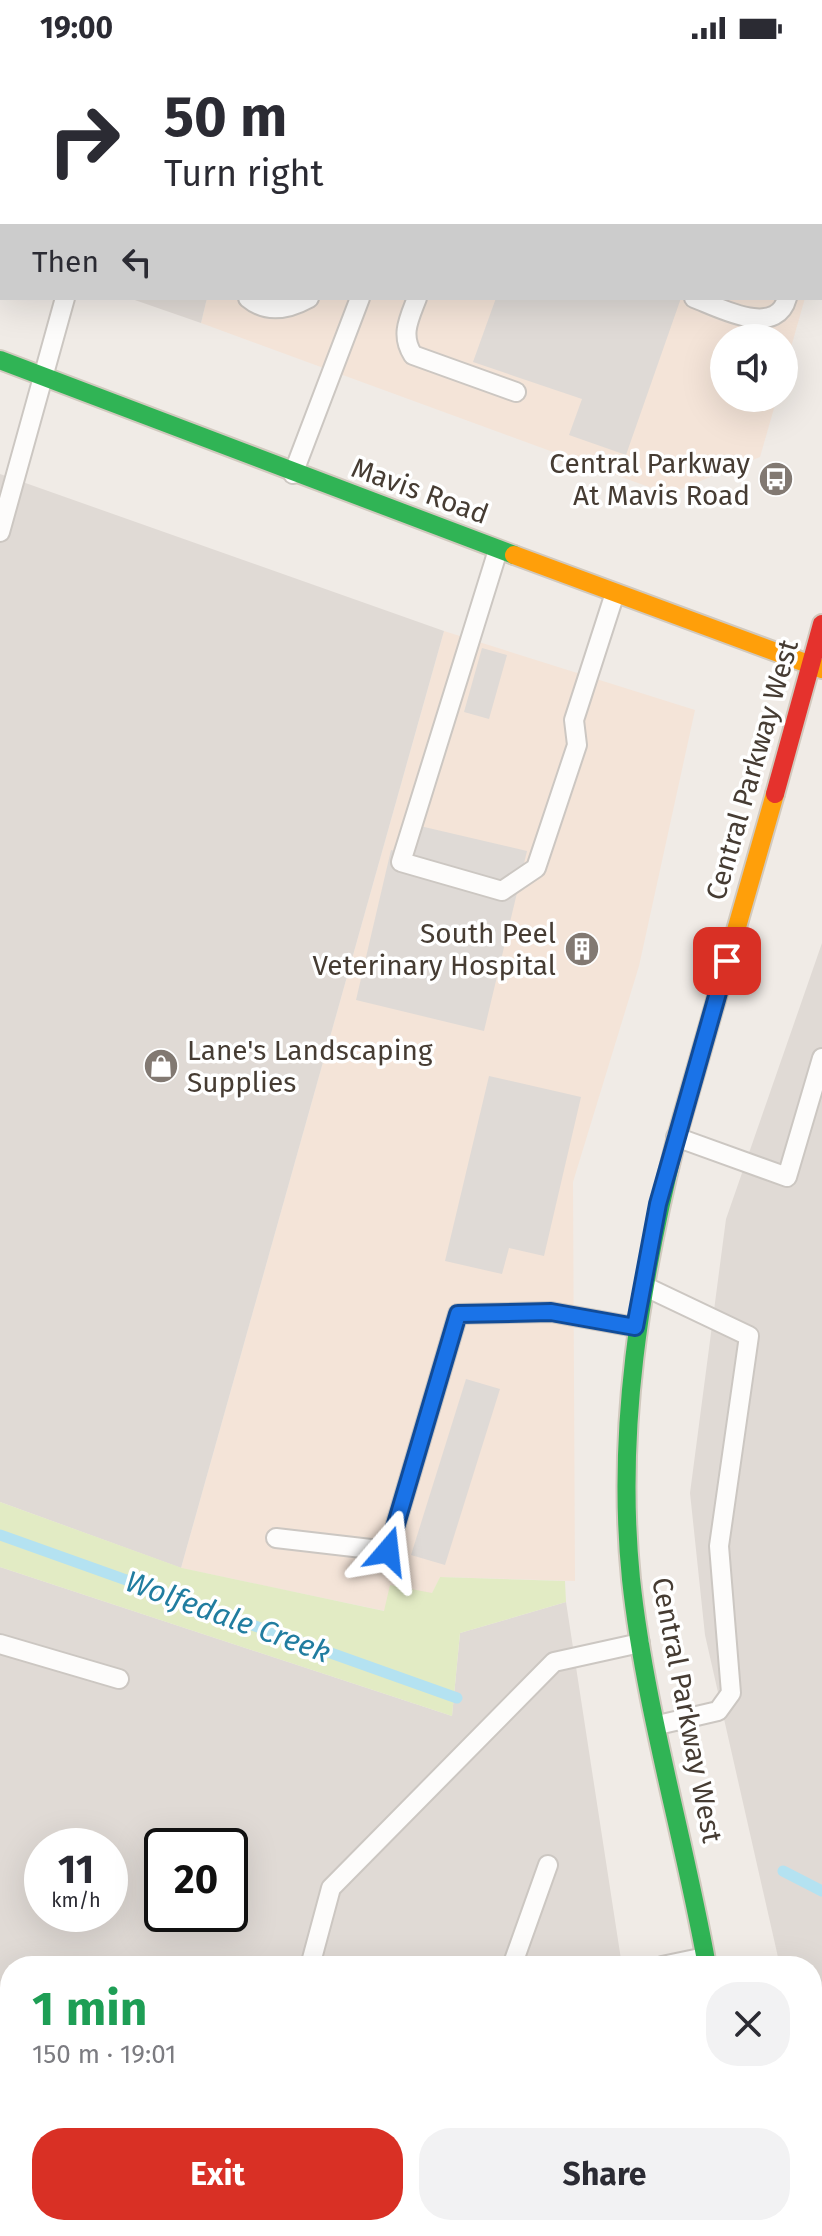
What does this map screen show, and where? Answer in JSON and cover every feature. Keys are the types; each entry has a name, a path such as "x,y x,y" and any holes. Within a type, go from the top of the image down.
{"street":[{"name":"Mavis Road","path":"0,360 293,474 816,667"},
{"name":"Central Parkway West","path":"705,1956 640,1643 627,1526 626,1425 635,1327 658,1204 816,667 822,624"}],"lane":[{"path":"0,532 64,300"},
{"path":"250,300 274,310 303,300"},
{"path":"293,474 359,300"},
{"path":"416,300 406,328 406,343 413,355 516,392"},
{"path":"699,300 753,320 772,316 785,306 786,300"},
{"path":"498,550 401,862 502,891 536,868 577,745 574,720 615,593"},
{"path":"676,1137 787,1177 822,1058"},
{"path":"643,1286 749,1336 719,1546 731,1693 718,1711 658,1725"},
{"path":"276,1538 388,1551 458,1314 551,1312 635,1327"},
{"path":"313,1956 331,1888 554,1662 640,1643"},
{"path":"0,1644 119,1679"},
{"path":"516,1956 548,1865"}],"shaded area":[{"path":"135,300 207,300 201,323"},
{"path":"207,300 804,300 798,324 710,324 710,412 773,412 760,457 668,494 201,323"},
{"path":"495,300 680,300 626,455 569,435 582,399 473,362"},
{"name":"Lane's Landscaping Supplies","path":"0,474 444,631 181,1568 0,1502"},
{"path":"444,631 695,710 639,966 573,1182 575,1581 440,1577 432,1593 385,1611 181,1568"},
{"path":"482,648 507,655 489,719 464,712"},
{"path":"420,826 527,851 484,1031 356,1000 391,850 413,855"},
{"path":"822,943 822,1956 778,1956 705,1635 690,1493 726,1219"},
{"path":"489,1076 581,1097 544,1256 509,1248 502,1274 445,1261"},
{"path":"466,1379 500,1389 445,1565 411,1555"},
{"path":"0,1567 452,1716 460,1633 566,1602 620,1956 0,1956"}],"green space":[{"path":"0,1502 182,1568 384,1611 390,1585 432,1593 440,1577 565,1581 566,1602 460,1633 452,1716 0,1567"}],"waterway":[{"name":"Wolfedale Creek","path":"0,1535 457,1698"},
{"name":"Wolfedale Creek","path":"783,1871 822,1891"}],"traffic: fast":[{"path":"0,360 514,555"},
{"path":"676,1140 652,1248 634,1358 629,1413 627,1523 637,1628 705,1956"}],"traffic: slow":[{"path":"514,555 822,669"},
{"path":"676,1140 775,794"}],"traffic: jam":[{"path":"775,794 822,624"}],"place":[{"name":"Central Parkway At Mavis Road","path":"776,479"},
{"name":"South Peel Veterinary Hospital","path":"582,949"},
{"name":"Lane's Landscaping Supplies","path":"161,1066"}],"route":[{"path":"388,1551 458,1314 551,1312 635,1327 658,1204 727,961"}]}
